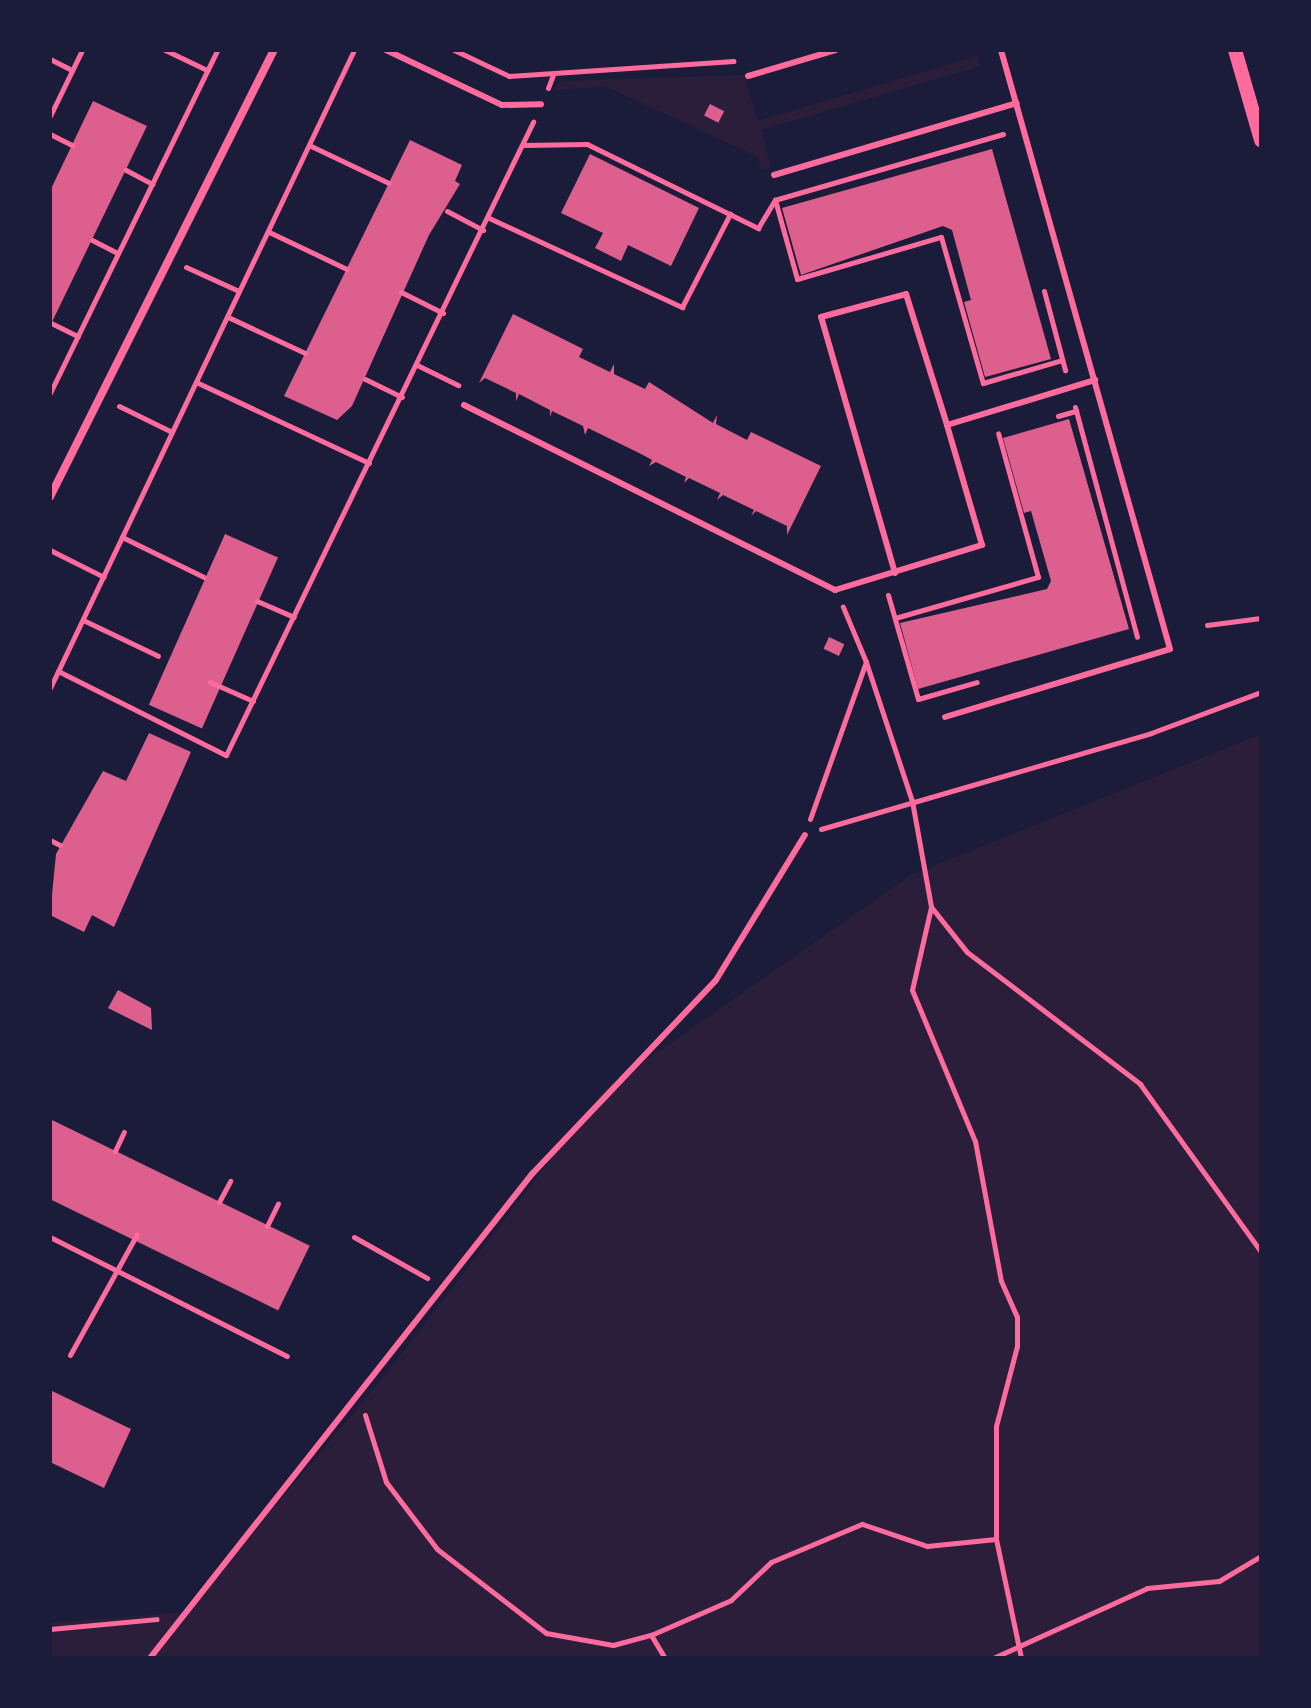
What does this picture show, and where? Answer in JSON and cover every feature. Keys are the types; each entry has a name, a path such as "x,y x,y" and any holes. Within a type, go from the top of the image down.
{"street":[{"path":"50,497 274,50"},
{"path":"1235,50 1261,140"}],"lane":[{"path":"386,50 502,105 541,104"},
{"path":"748,76 836,50"},
{"path":"945,717 1170,649 1001,50"},
{"path":"774,175 1017,103"},
{"path":"464,405 835,590 895,573 982,545 906,294 821,317 895,573"},
{"path":"947,425 1095,380"},
{"path":"150,1658 178,1617 357,1390 532,1174 716,980 805,835"}],"path":[{"path":"50,116 82,50"},
{"path":"165,50 207,70"},
{"path":"50,393 217,50"},
{"path":"50,688 311,146 354,50"},
{"path":"454,50 509,76 745,58"},
{"path":"50,59 72,70"},
{"path":"58,671 226,755 489,218 553,75"},
{"path":"997,109 1007,149"},
{"path":"50,134 72,145"},
{"path":"522,145 587,144 758,228 775,200 1003,134"},
{"path":"311,146 389,183"},
{"path":"126,170 152,184"},
{"path":"775,200 797,279 941,237 983,383 1062,360"},
{"path":"447,211 483,230"},
{"path":"489,218 682,307 730,214"},
{"path":"269,232 347,269"},
{"path":"92,240 118,253"},
{"path":"185,266 239,291"},
{"path":"1043,285 1140,636 1126,640"},
{"path":"401,292 443,313"},
{"path":"228,317 305,353"},
{"path":"51,323 78,336"},
{"path":"417,365 464,388"},
{"path":"365,379 402,397"},
{"path":"196,382 369,464"},
{"path":"116,405 172,432"},
{"path":"1049,419 1076,411"},
{"path":"895,618 1038,577 996,434 1009,430"},
{"path":"122,537 204,577"},
{"path":"50,550 104,577"},
{"path":"883,576 918,699 992,678"},
{"path":"835,590 866,662 912,801 931,907 912,990 975,1141 1001,1281 1017,1317 1017,1346 996,1426 996,1539 1021,1658"},
{"path":"257,601 294,617"},
{"path":"1207,625 1261,618"},
{"path":"83,620 158,656"},
{"path":"805,835 866,662"},
{"path":"210,682 253,701"},
{"path":"805,835 1151,733 1261,692"},
{"path":"50,840 60,845"},
{"path":"931,907 967,952 1140,1084 1261,1252"},
{"path":"115,1151 124,1132"},
{"path":"219,1202 230,1181"},
{"path":"267,1226 278,1203"},
{"path":"70,1355 137,1234"},
{"path":"50,1237 287,1356"},
{"path":"354,1237 442,1286"},
{"path":"357,1390 386,1482 437,1549 546,1633 613,1645 651,1635 731,1600 771,1562 862,1524 927,1546 996,1539"},
{"path":"993,1658 1147,1588 1219,1581 1261,1556"},
{"path":"50,1629 178,1617"},
{"path":"651,1635 665,1658"}],"shaded area":[{"path":"977,56 981,66 761,130 771,167 761,170 758,157 607,87 553,90 560,81 744,75 758,121"},
{"path":"1261,734 1261,1658 50,1658 50,1623 187,1612 385,1375 605,1089 911,875"}],"building":[{"path":"93,101 147,126 50,326 50,191"},
{"path":"710,104 724,111 718,123 704,116"},
{"path":"410,140 462,165 455,181 460,184 429,235 352,406 337,420 284,396"},
{"path":"992,149 1051,359 985,377 964,302 971,300 952,230 943,226 801,275 782,208"},
{"path":"590,154 699,208 671,266 628,245 621,261 595,248 603,233 561,213"},
{"path":"513,314 583,349 579,357 610,372 614,364 614,374 645,389 649,382 713,423 717,415 716,424 747,440 751,432 821,466 787,535 787,526 756,511 751,516 754,510 723,495 717,500 720,493 689,478 684,483 686,477 656,462 649,466 652,460 588,428 585,435 583,426 552,411 550,417 550,410 519,394 516,401 516,393 485,378 479,383"},
{"path":"1069,419 1129,629 918,689 900,623 1047,589 1051,581 1031,511 1024,513 1003,438"},
{"path":"225,534 278,558 202,728 149,705"},
{"path":"829,637 844,644 839,656 824,649"},
{"path":"149,733 191,752 114,927 92,915 84,932 50,915 56,854 103,771 126,781"},
{"path":"118,990 151,1008 152,1030 108,1008"},
{"path":"50,1119 310,1246 278,1310 50,1199"},
{"path":"50,1390 131,1429 104,1488 50,1462"}]}
